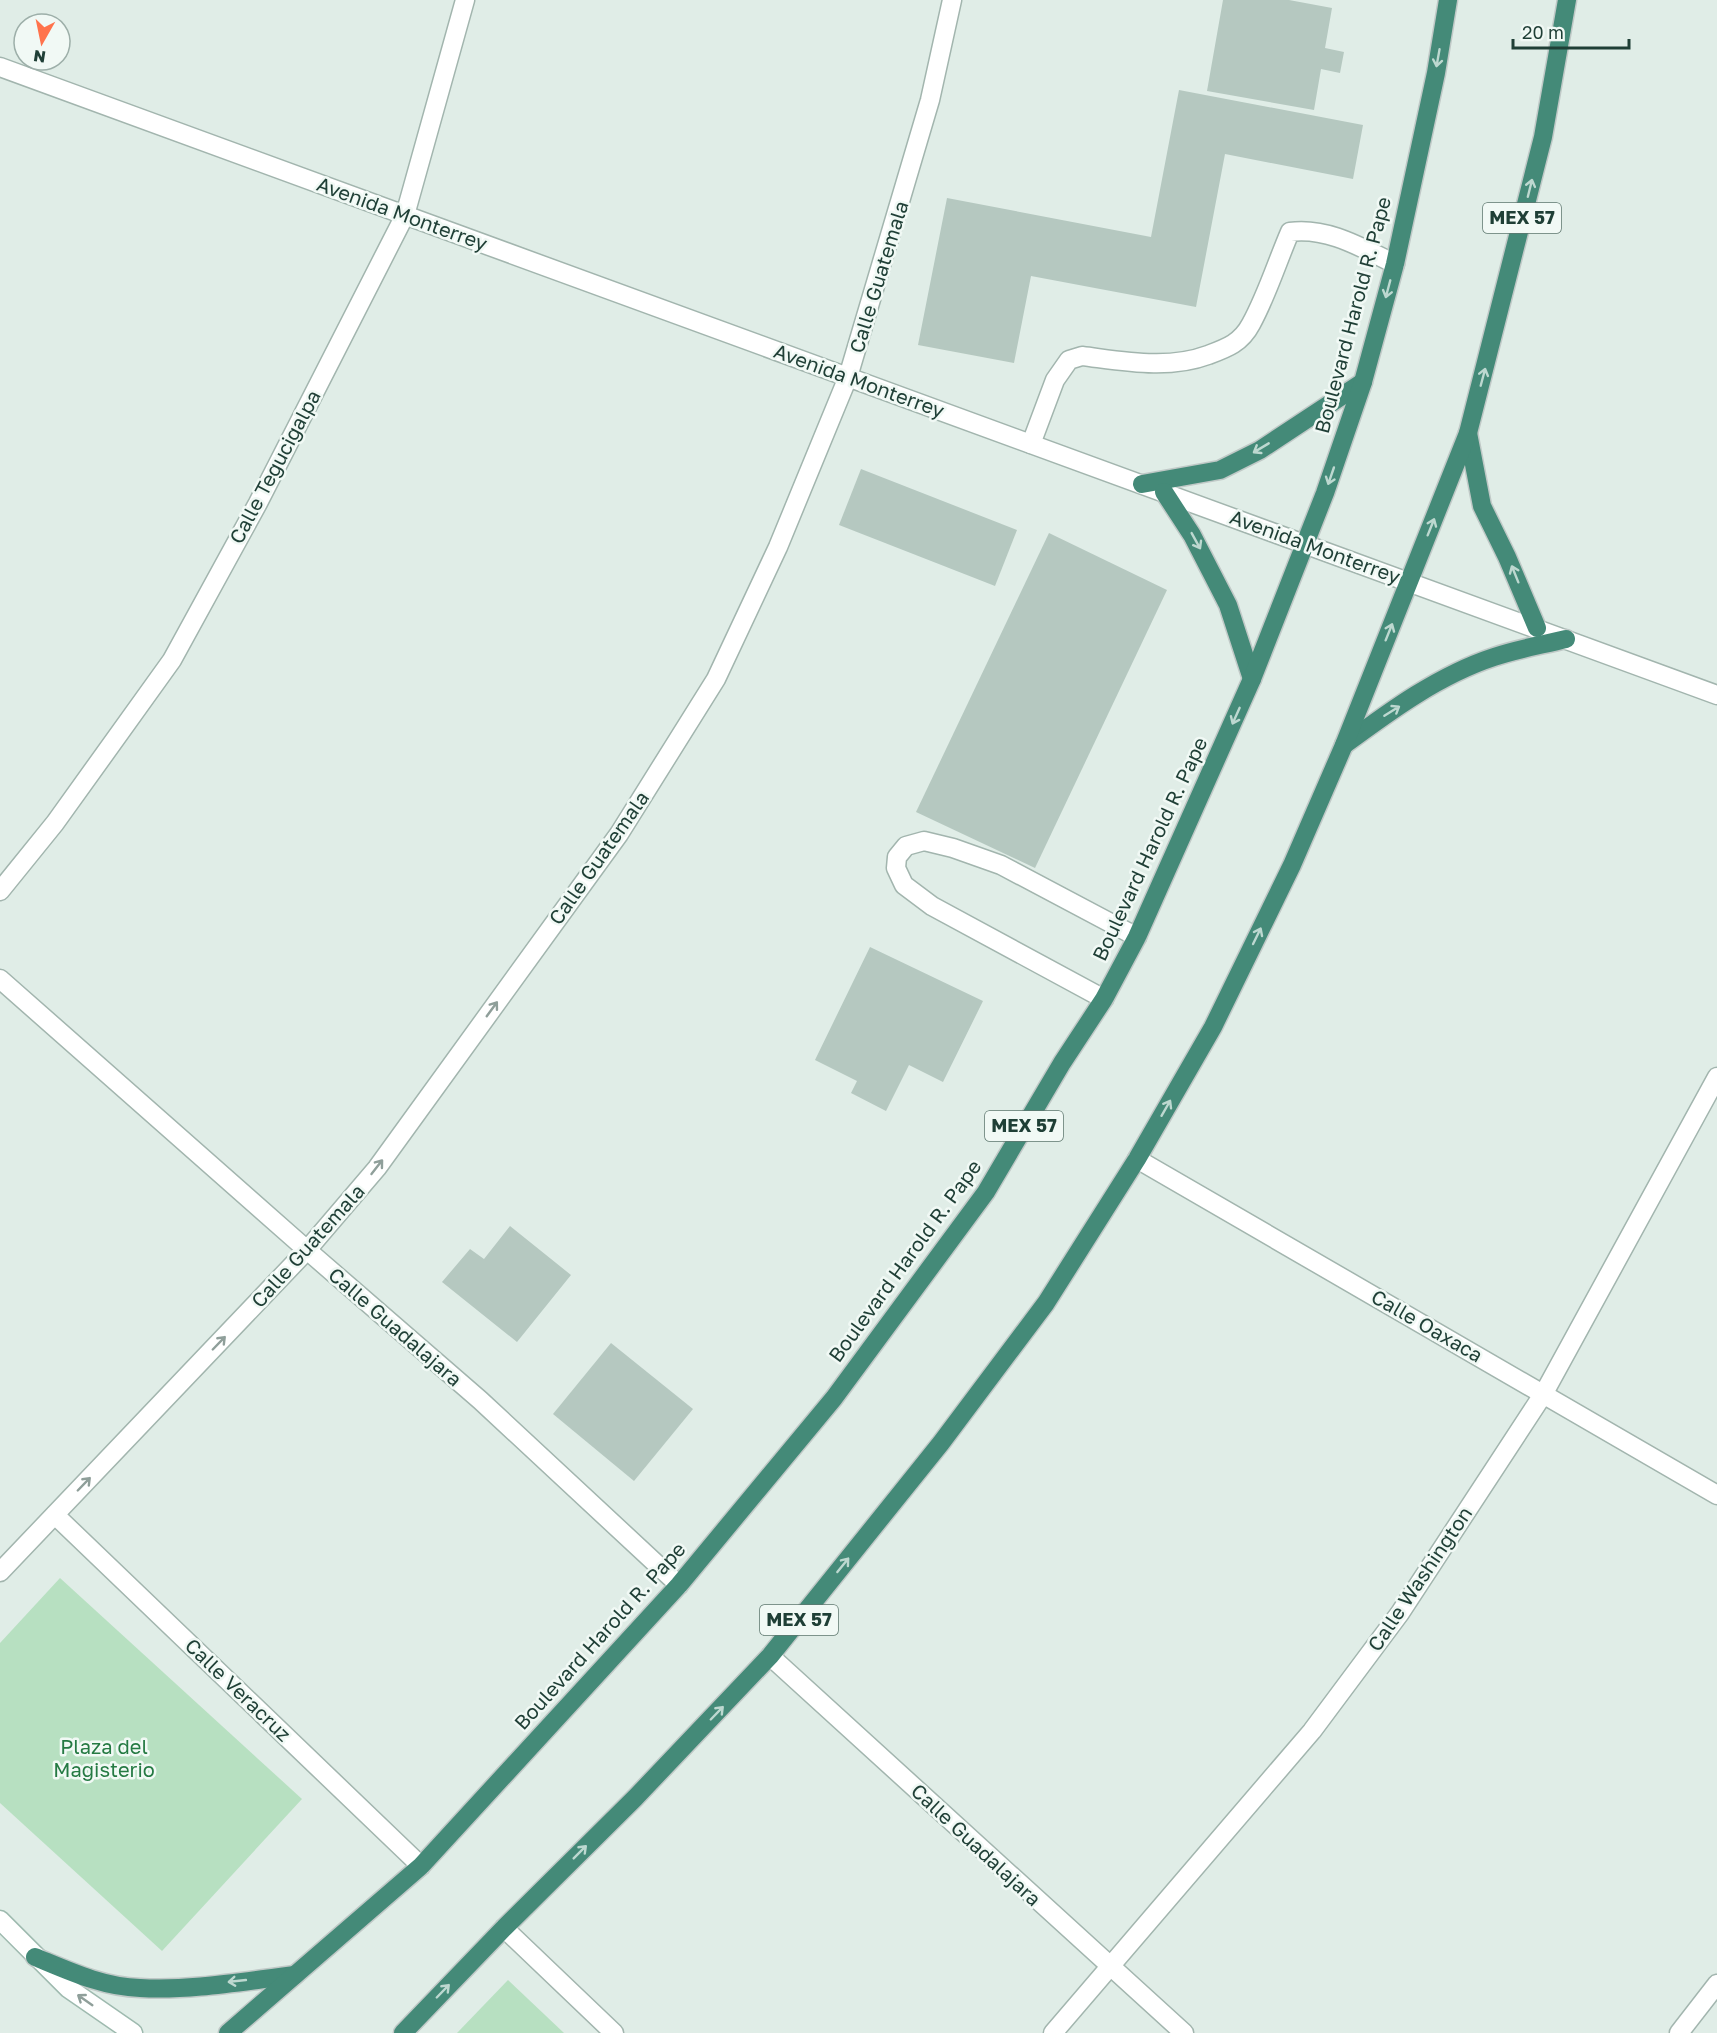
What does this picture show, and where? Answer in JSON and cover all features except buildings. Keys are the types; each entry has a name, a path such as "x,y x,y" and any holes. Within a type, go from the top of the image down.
{"highway":[{"name":"Boulevard Harold R. Pape","path":"228,2033 421,1866 679,1585 834,1398 986,1192 1062,1063 1104,999 1137,937 1252,679 1305,544 1363,382 1395,264 1436,73 1448,0"},
{"name":"MEX 57","path":"403,2033 504,1928 635,1798 770,1656 941,1443 1046,1303 1137,1159 1213,1027 1292,865 1344,745 1468,433 1543,137 1567,0"},
{"path":"1142,484 1220,470 1260,450 1363,382"},
{"path":"1468,433 1482,506 1508,557 1537,628"},
{"path":"1164,492 1192,535 1224,596 1252,679"},
{"path":"1344,745 1380,718 1435,683 1494,657 1566,639"},
{"path":"36,1957 84,1978 139,1989 193,1986 296,1975"}],"street":[{"name":"Calle Tegucigalpa","path":"0,891 55,824 172,660 258,503 405,215 465,0"},
{"name":"Calle Guatemala","path":"0,1572 307,1251 377,1168 619,834 716,679 778,547 848,377 930,100 952,0"},
{"name":"Avenida Monterrey","path":"0,67 1717,695"},
{"path":"1031,444 1055,380 1069,360 1082,356 1164,364 1194,362 1224,350 1239,341 1251,325 1290,232 1306,230 1330,235 1348,241 1395,264"},
{"path":"1104,999 932,906 904,885 896,868 897,857 906,846 924,841 953,848 1001,865 1137,937"},
{"name":"Calle Guadalajara","path":"0,979 307,1251 480,1400 679,1585"},
{"name":"Calle Washington","path":"1053,2033 1326,1713 1401,1613 1544,1393 1717,1077"},
{"name":"Calle Oaxaca","path":"1137,1159 1717,1495"},
{"name":"Calle Veracruz","path":"55,1515 421,1866"},
{"name":"Calle Guadalajara","path":"770,1656 1184,2033"},
{"path":"0,1920 68,1988 133,2033"},
{"path":"504,1928 615,2033"},
{"path":"1679,2033 1717,1984"}],"green space":[{"name":"Plaza del Magisterio","path":"60,1578 302,1799 162,1951 0,1803 0,1643"},
{"path":"508,1980 564,2033 457,2033"}]}
